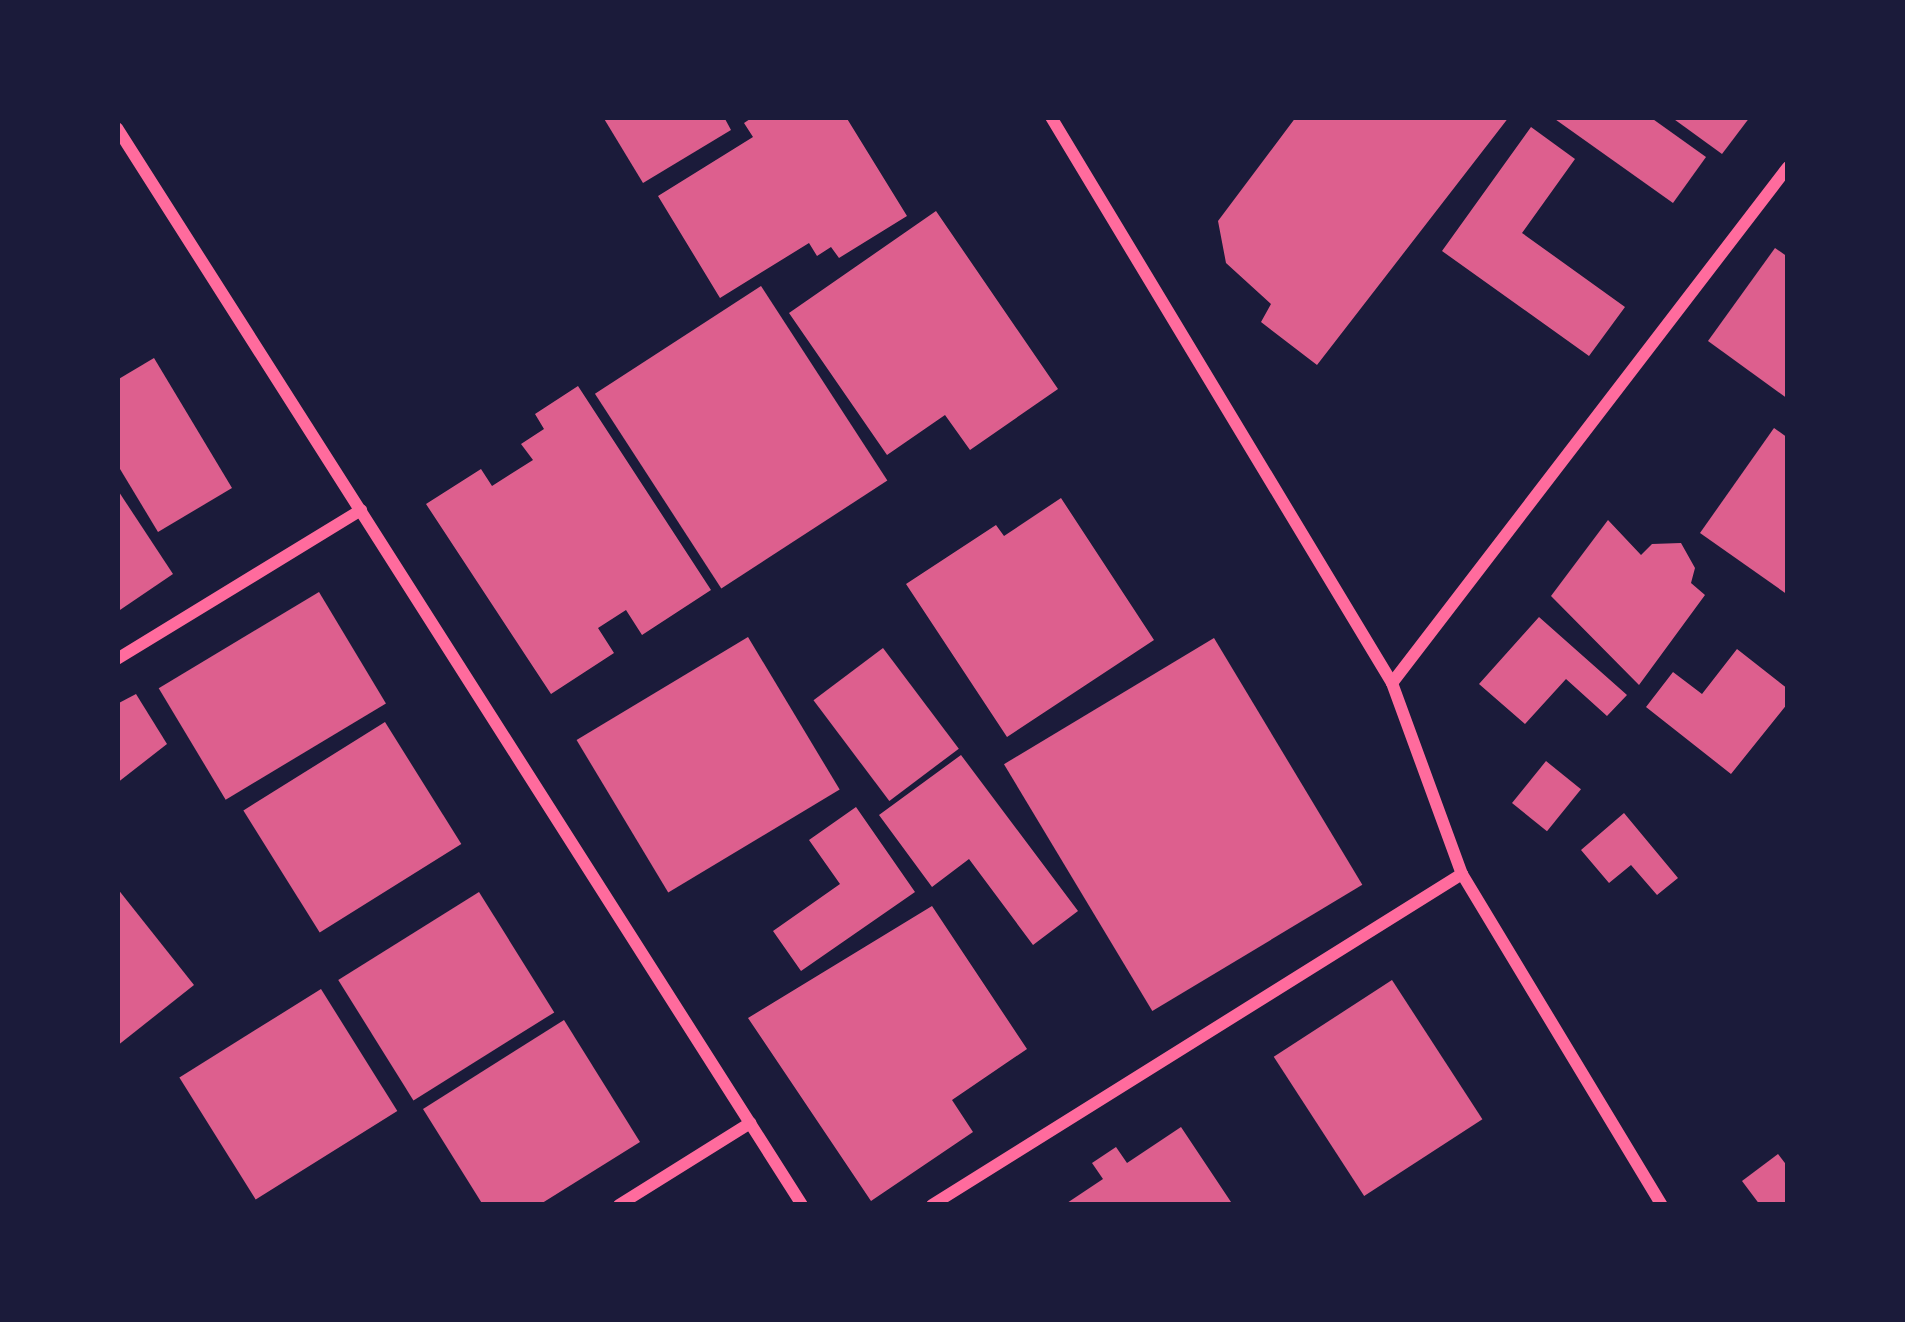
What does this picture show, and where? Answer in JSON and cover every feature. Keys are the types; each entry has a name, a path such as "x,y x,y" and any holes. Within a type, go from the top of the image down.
{"street":[{"path":"1052,117 1392,683 1462,874 1662,1205"},
{"path":"117,128 802,1205"},
{"path":"1392,683 1788,166"},
{"path":"1774,184 1788,195"},
{"path":"117,659 361,510"},
{"path":"932,1205 1462,874"},
{"path":"619,1205 750,1123"}],"building":[{"path":"603,117 724,117 731,130 643,183"},
{"path":"753,117 846,117 907,216 839,258 831,247 817,256 809,243 720,298 658,196 753,137 744,123"},
{"path":"1296,117 1509,117 1317,365 1261,322 1271,304 1226,263 1218,221"},
{"path":"1552,117 1650,117 1706,157 1673,203"},
{"path":"1671,117 1750,117 1722,154"},
{"path":"1531,127 1575,159 1522,233 1625,307 1589,356 1442,251"},
{"path":"936,211 1058,389 970,450 945,415 887,455 789,313"},
{"path":"1775,248 1788,257 1788,399 1708,341"},
{"path":"761,286 887,481 721,588 595,394"},
{"path":"154,358 232,488 158,532 117,464 117,380"},
{"path":"578,386 711,590 642,635 626,610 598,628 614,653 551,694 426,504 481,469 492,486 533,460 521,444 544,429 535,414"},
{"path":"1774,428 1788,438 1788,595 1700,533"},
{"path":"117,489 173,574 117,612"},
{"path":"1061,498 1154,640 1007,737 906,584 996,525 1004,536"},
{"path":"1608,520 1641,555 1652,544 1681,543 1695,568 1691,583 1705,595 1639,685 1551,596"},
{"path":"319,592 386,703 226,800 159,688"},
{"path":"1539,617 1627,695 1607,716 1566,679 1525,724 1479,684"},
{"path":"748,637 840,790 668,893 577,740"},
{"path":"1214,638 1362,885 1152,1011 1004,764"},
{"path":"883,648 959,749 889,801 814,700"},
{"path":"1737,649 1788,689 1788,703 1731,774 1646,707 1673,672 1702,694"},
{"path":"136,694 167,744 117,783 117,704"},
{"path":"385,722 461,844 320,933 243,810"},
{"path":"961,755 1078,911 1033,945 969,859 932,887 879,815"},
{"path":"1546,761 1581,789 1547,831 1512,803"},
{"path":"856,807 915,892 801,971 773,931 840,884 809,840"},
{"path":"1624,813 1678,878 1657,895 1631,865 1609,883 1581,850"},
{"path":"117,888 194,985 117,1046"},
{"path":"479,892 554,1012 413,1100 338,980"},
{"path":"932,906 1027,1049 952,1100 973,1132 871,1201 748,1018"},
{"path":"1392,980 1482,1119 1364,1196 1274,1057"},
{"path":"321,989 397,1111 256,1200 179,1077"},
{"path":"564,1020 640,1142 539,1205 483,1205 423,1109"},
{"path":"1181,1127 1233,1205 1064,1205 1103,1179 1092,1163 1116,1147 1127,1163"},
{"path":"1778,1154 1788,1167 1788,1205 1760,1205 1742,1181"}]}
